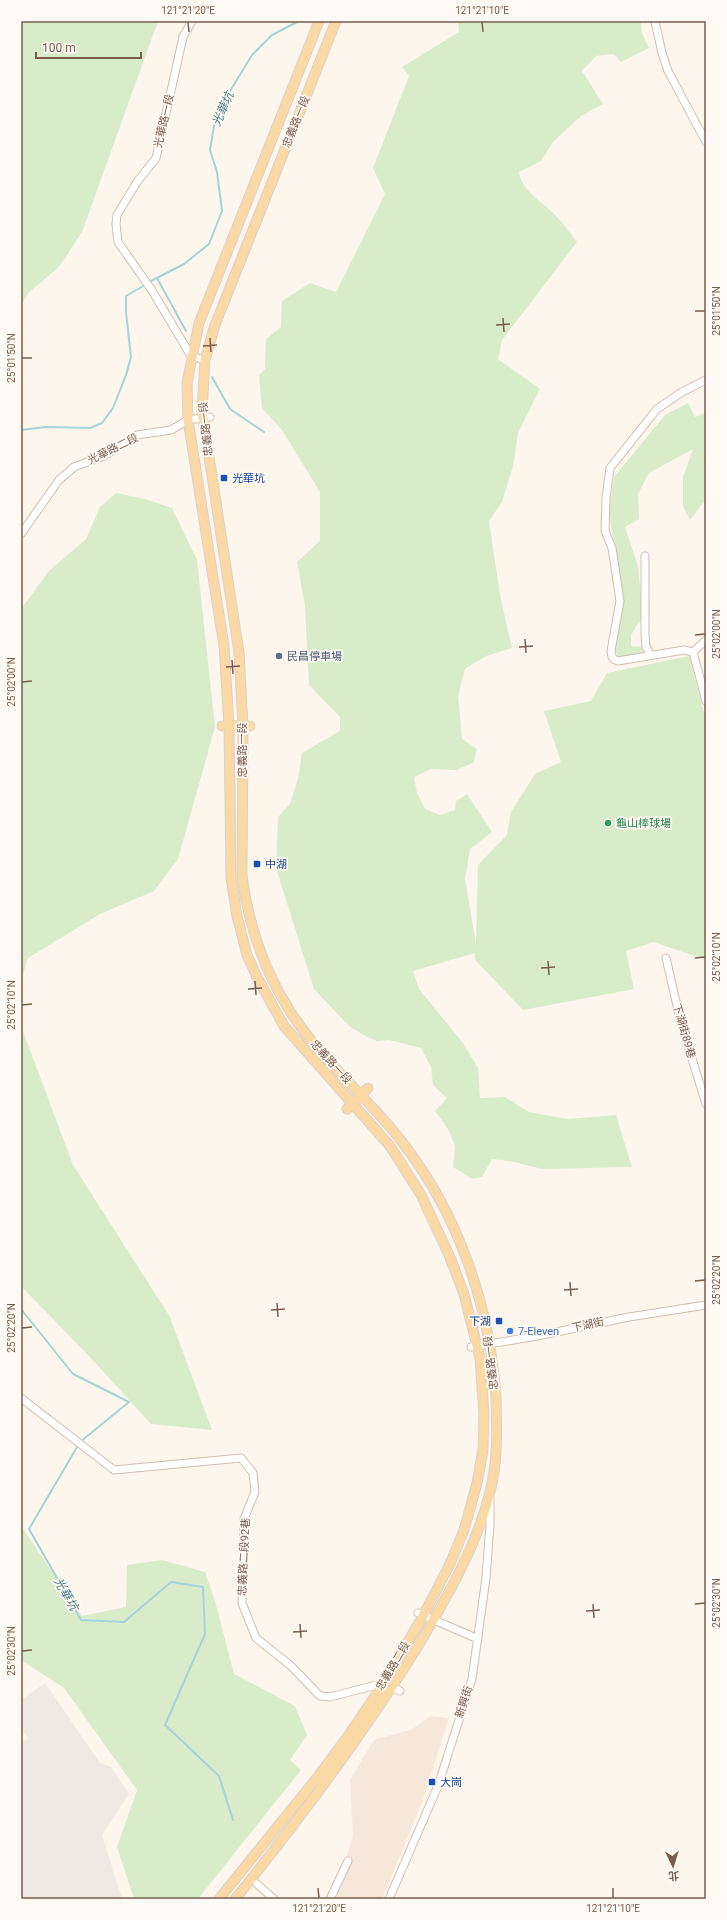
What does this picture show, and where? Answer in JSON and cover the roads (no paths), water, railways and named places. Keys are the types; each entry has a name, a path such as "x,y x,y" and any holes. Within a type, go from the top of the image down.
{"main road":[{"name":"忠義路一段","path":"319,21 199,323 191,356 187,383 188,420 222,626 227,677 226,726 231,878 237,916 247,955 257,977 284,1026 350,1106 390,1146 421,1195 459,1279 481,1372 483,1394"},
{"name":"忠義路一段","path":"336,21 215,325 206,360 202,391 234,611 246,726 242,876 249,915 260,953 276,987 298,1024 383,1118 420,1166 449,1219 477,1290 490,1344 498,1435"},
{"path":"226,726 246,726"},
{"path":"350,1106 368,1088"},
{"name":"忠義路二段","path":"219,1899 318,1778 384,1683 420,1614 450,1564 461,1539 477,1483 485,1436 483,1394"},
{"name":"忠義路二段","path":"236,1899 396,1689 467,1554 490,1493 498,1435"}],"street":[{"name":"光華路一段","path":"191,356 152,290 118,242 117,215 137,182 156,158 183,37 192,21"},
{"path":"655,21 668,71 706,142"},
{"path":"191,356 206,360"},
{"path":"693,652 684,650 651,654 618,661 612,657 611,645 620,601 612,548 606,531 606,498 610,468 657,409 682,392 706,380"},
{"name":"光華路二段","path":"21,534 59,480 74,467 104,456 137,436 171,430 188,420 206,417"},
{"path":"645,556 645,635 646,647 651,654"},
{"path":"693,652 706,640"},
{"path":"693,652 706,700"},
{"name":"下湖街89巷","path":"666,958 681,1023 706,1104"},
{"name":"下湖街","path":"474,1346 629,1317 706,1305"},
{"name":"忠義路二段92巷","path":"21,1398 114,1470 241,1458 253,1473 254,1492 244,1519 242,1603 256,1638 290,1665 320,1696 330,1697 384,1683"},
{"name":"新興街","path":"389,1899 438,1786 472,1679 487,1563 490,1524 490,1493"},
{"path":"420,1614 478,1640"},
{"path":"384,1683 396,1689"},
{"path":"330,1899 348,1861"},
{"path":"257,1884 274,1899"}],"waterway":[{"name":"光華坑","path":"149,282 184,264 209,244 222,211 217,172 210,150 214,126 227,96 252,55 272,35 299,21"},
{"path":"157,278 186,331"},
{"name":"光華坑","path":"21,430 45,427 90,428 102,423 113,408 126,375 131,357 126,312 126,296 145,285"},
{"path":"212,377 230,409 264,432"},
{"name":"光華坑","path":"21,1309 73,1374 129,1402 80,1442 29,1529 81,1620 124,1622 171,1582 203,1587 205,1634 165,1725 219,1776 233,1820"}],"place":[{"name":"光華坑","path":"224,478"},
{"name":"民昌停車場","path":"279,656"},
{"name":"龜山棒球場","path":"608,823"},
{"name":"中湖","path":"257,864"},
{"name":"下湖","path":"499,1321"},
{"name":"7-Eleven","path":"510,1331"},
{"name":"大崗","path":"432,1782"}]}
